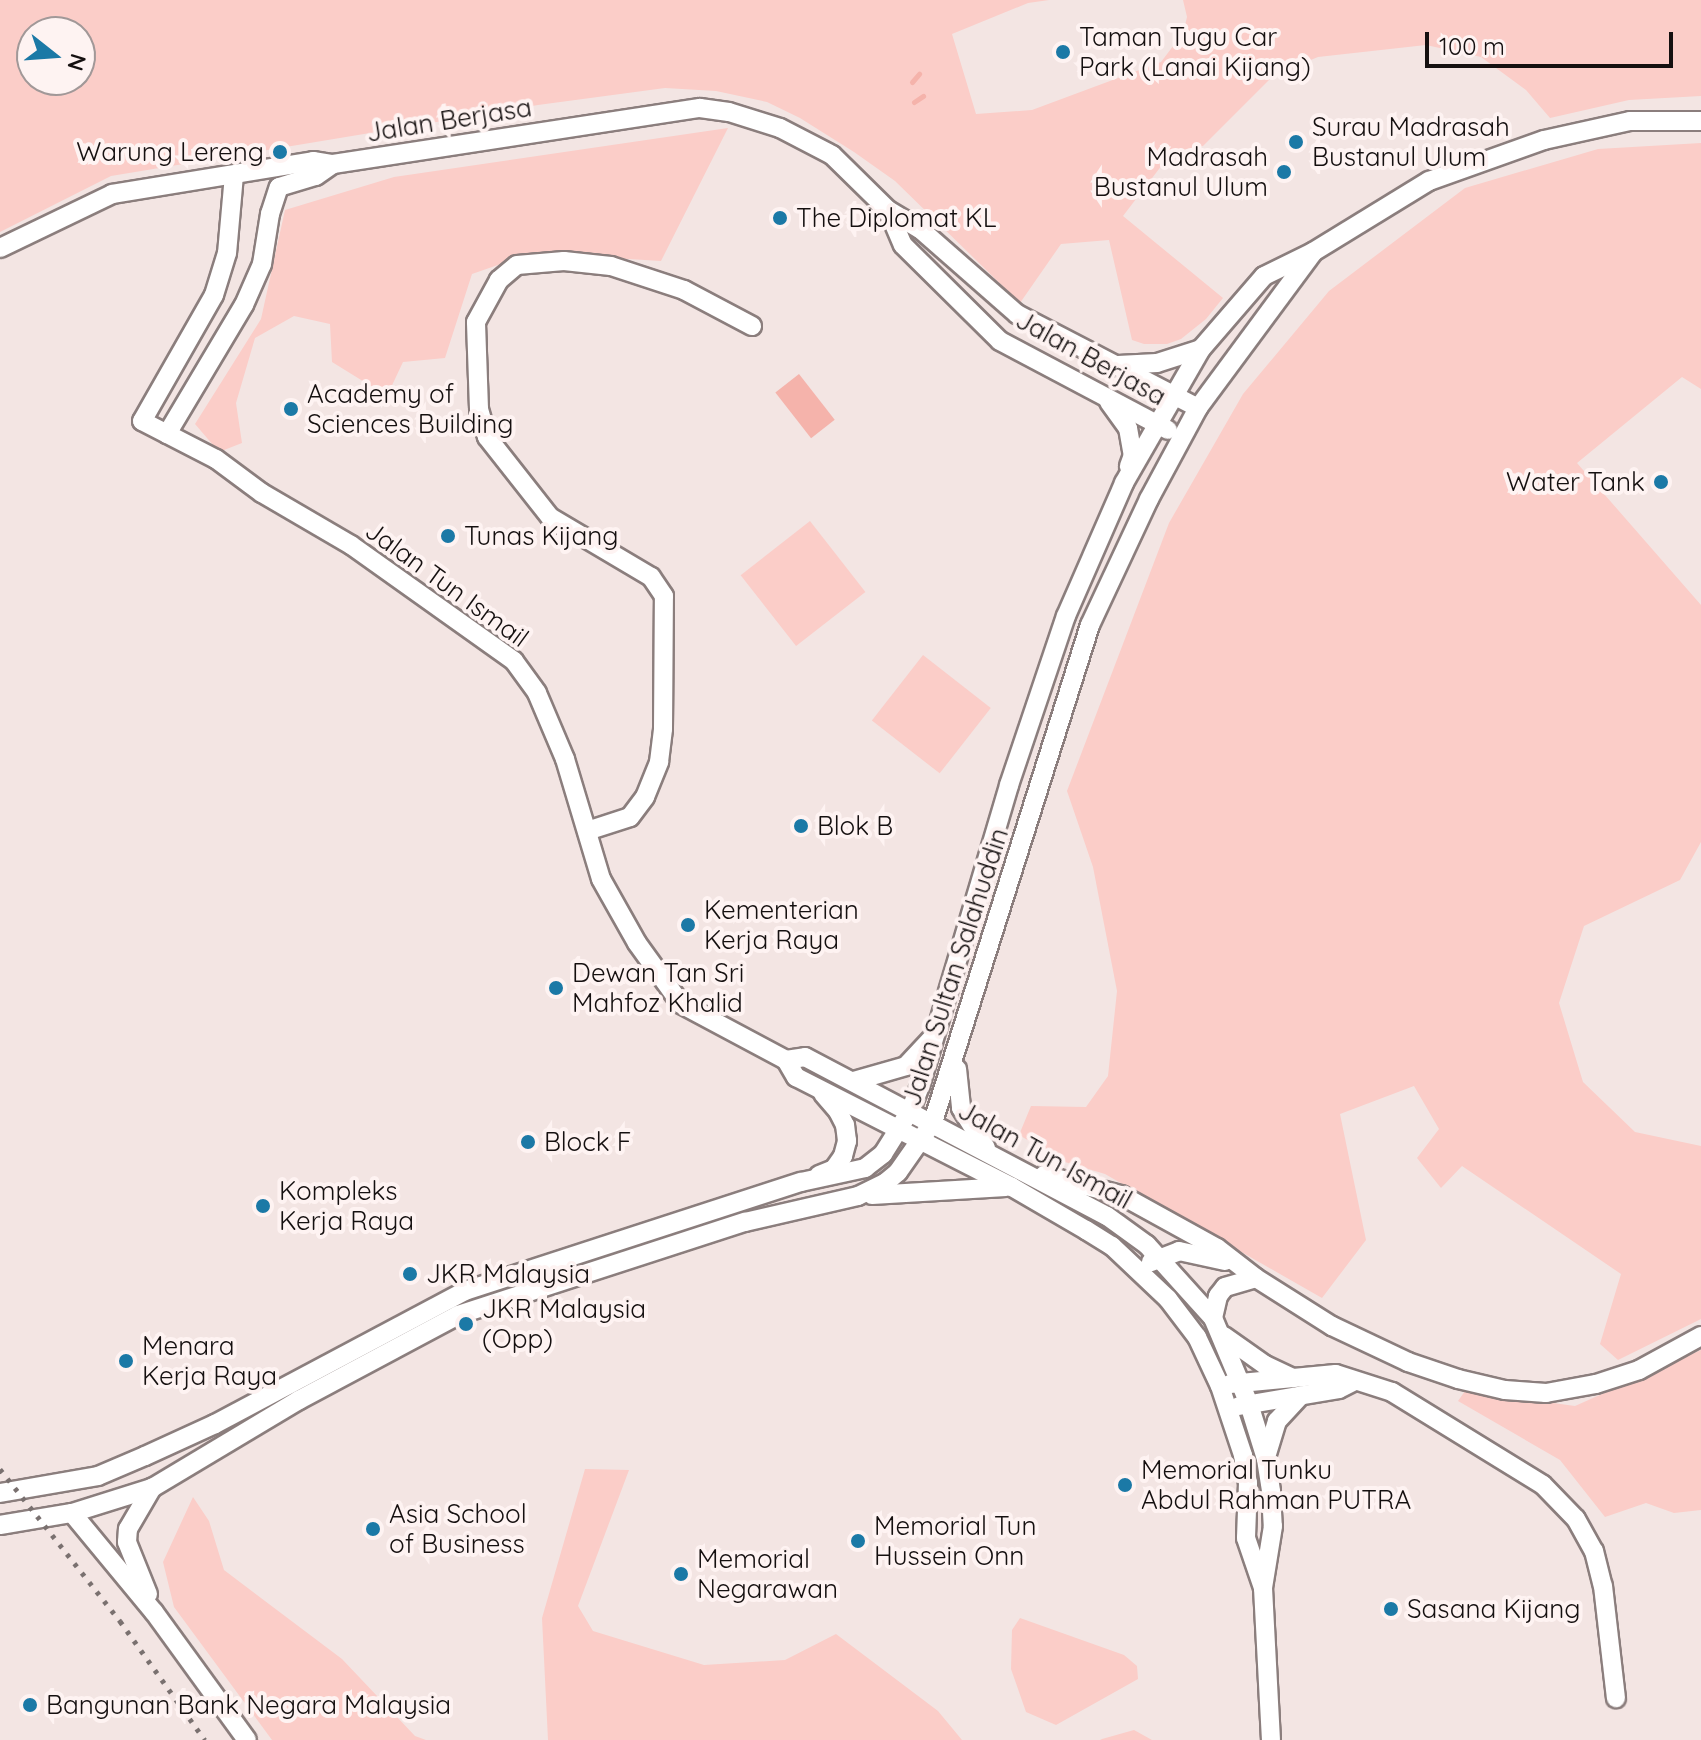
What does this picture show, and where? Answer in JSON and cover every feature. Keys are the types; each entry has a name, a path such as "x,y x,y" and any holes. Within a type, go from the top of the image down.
{"street":[{"name":"Jalan Berjasa","path":"0,248 112,194 313,161 333,164 700,108 757,118 807,140 851,171 888,210 920,229 1017,314 1198,408"},
{"name":"Jalan Sultan Salahuddin","path":"0,1493 98,1476 145,1456 215,1424 465,1291 605,1243 801,1182 865,1168 883,1154 910,1111 939,1029 1009,785 1066,616 1124,483 1201,349 1264,276 1313,252 1429,181 1491,156 1630,121 1701,121"},
{"path":"167,434 244,305 262,264 270,214 279,187 316,176 333,164"},
{"path":"240,174 267,197 270,214"},
{"name":"Jalan Tun Ismail","path":"240,174 227,253 214,295 142,421 216,459 262,493 351,545 514,661 537,693 565,759 601,879 637,943 681,1004 786,1060 796,1077 1012,1187 1112,1246 1179,1311 1197,1337 1227,1408 1248,1483 1246,1538 1263,1588"},
{"name":"Jalan Berjasa","path":"888,210 903,245 1000,341 1182,436"},
{"name":"Jalan Sultan Salahuddin","path":"0,1525 72,1513 152,1488 299,1400 458,1315 745,1222 858,1196 892,1178 933,1122 1090,625 1198,408 1313,252"},
{"path":"587,831 619,824 630,817 645,797 659,762 663,729 664,596 651,577 550,517 487,437 479,409 476,322 499,280 517,265 564,261 611,266 684,290 752,326"},
{"path":"1118,365 1157,363 1201,349"},
{"path":"162,385 167,434"},
{"path":"1106,398 1128,428 1133,455 1124,483"},
{"path":"854,1081 906,1066 939,1029"},
{"path":"958,1050 957,1089 961,1108 989,1151"},
{"name":"Jalan Tun Ismail","path":"786,1060 805,1057 989,1151 1107,1216 1153,1251 1213,1318 1224,1336 1266,1459"},
{"path":"801,1182 834,1169 843,1156 847,1141 845,1125 838,1111 815,1087"},
{"path":"1026,1171 1121,1195 1185,1230"},
{"path":"858,1196 929,1189 1012,1187"},
{"name":"Jalan Tun Ismail","path":"1135,1267 1170,1230 1185,1230 1256,1278 1367,1344 1458,1379 1505,1390 1546,1393 1596,1384 1639,1370 1701,1336"},
{"name":"Jalan Tun Ismail","path":"1153,1251 1190,1251 1236,1264"},
{"path":"1213,1318 1218,1296 1225,1287 1256,1278"},
{"path":"1224,1336 1297,1387"},
{"path":"1227,1408 1249,1404 1336,1374 1353,1382 1392,1392 1458,1429 1543,1485 1576,1519 1594,1551 1603,1586 1616,1698"},
{"path":"1220,1386 1241,1383 1297,1387"},
{"path":"1271,1740 1263,1588 1273,1526 1266,1459 1277,1421 1297,1387"},
{"path":"152,1488 128,1529 127,1542 154,1612"},
{"path":"72,1513 154,1612 247,1740"}],"shaded area":[{"path":"0,0 1049,0 1028,3 952,34 976,114 1032,110 1161,62 1183,33 1187,17 1183,0 1701,0 1701,96 1629,100 1550,118 1526,90 1481,57 1426,45 1318,57 1274,75 1203,146 1172,152 1123,216 1223,298 1206,319 1181,339 1167,344 1144,344 1132,340 1109,240 1061,244 1020,303 895,181 854,152 800,118 767,102 716,91 665,88 538,105 111,176 0,232"},
{"path":"728,128 661,261 532,253 472,274 445,358 403,362 387,396 332,362 330,324 294,316 255,338 236,403 242,443 219,452 195,424 261,319 285,210 394,177"},
{"path":"1701,143 1701,389 1682,377 1577,463 1701,605 1701,842 1680,880 1584,926 1559,1003 1583,1082 1635,1132 1701,1146 1701,1319 1618,1360 1600,1344 1621,1274 1462,1166 1441,1188 1417,1158 1439,1129 1414,1086 1340,1114 1366,1240 1322,1298 1105,1174 1065,1162 1019,1135 1031,1106 1086,1107 1108,1076 1117,991 1093,867 1067,791 1169,523 1243,394 1329,291 1465,188 1598,149"},
{"path":"799,374 835,420 811,438 775,392"},
{"path":"810,521 865,592 796,646 741,575"},
{"path":"923,655 991,708 940,773 872,720"},
{"path":"1701,1350 1701,1510 1674,1513 1646,1503 1605,1517 1560,1460 1458,1401 1465,1391 1575,1406"},
{"path":"585,1469 629,1470 578,1606 593,1631 704,1665 785,1660 836,1634 938,1711 962,1740 548,1740 542,1618"},
{"path":"193,1497 209,1521 224,1570 342,1659 415,1736 426,1740 272,1740 174,1607 163,1562"},
{"path":"1020,1618 1124,1655 1137,1666 1138,1679 1056,1725 1026,1712 1011,1669 1012,1630"},
{"path":"1134,1730 1152,1740 1100,1740 1102,1739"}],"waterway":[{"path":"912,82 919,74"},
{"path":"914,102 923,96"}],"railway":[{"path":"0,1469 120,1621 205,1740"}],"place":[{"name":"Taman Tugu Car Park (Lanai Kijang)","path":"1063,52"},
{"name":"Surau Madrasah Bustanul Ulum","path":"1296,142"},
{"name":"Warung Lereng","path":"280,152"},
{"name":"Madrasah Bustanul Ulum","path":"1284,172"},
{"name":"The Diplomat KL","path":"780,218"},
{"name":"Academy of Sciences Building","path":"291,409"},
{"name":"Water Tank","path":"1661,482"},
{"name":"Tunas Kijang","path":"448,536"},
{"name":"Blok B","path":"801,826"},
{"name":"Kementerian Kerja Raya","path":"688,925"},
{"name":"Dewan Tan Sri Mahfoz Khalid","path":"556,988"},
{"name":"Block F","path":"528,1142"},
{"name":"Kompleks Kerja Raya","path":"263,1206"},
{"name":"JKR Malaysia","path":"410,1274"},
{"name":"JKR Malaysia (Opp)","path":"466,1324"},
{"name":"Menara Kerja Raya","path":"126,1361"},
{"name":"Memorial Tunku Abdul Rahman PUTRA","path":"1125,1485"},
{"name":"Asia School of Business","path":"373,1529"},
{"name":"Memorial Tun Hussein Onn","path":"858,1541"},
{"name":"Memorial Negarawan","path":"681,1574"},
{"name":"Sasana Kijang","path":"1391,1609"},
{"name":"Bangunan Bank Negara Malaysia","path":"30,1705"}]}
